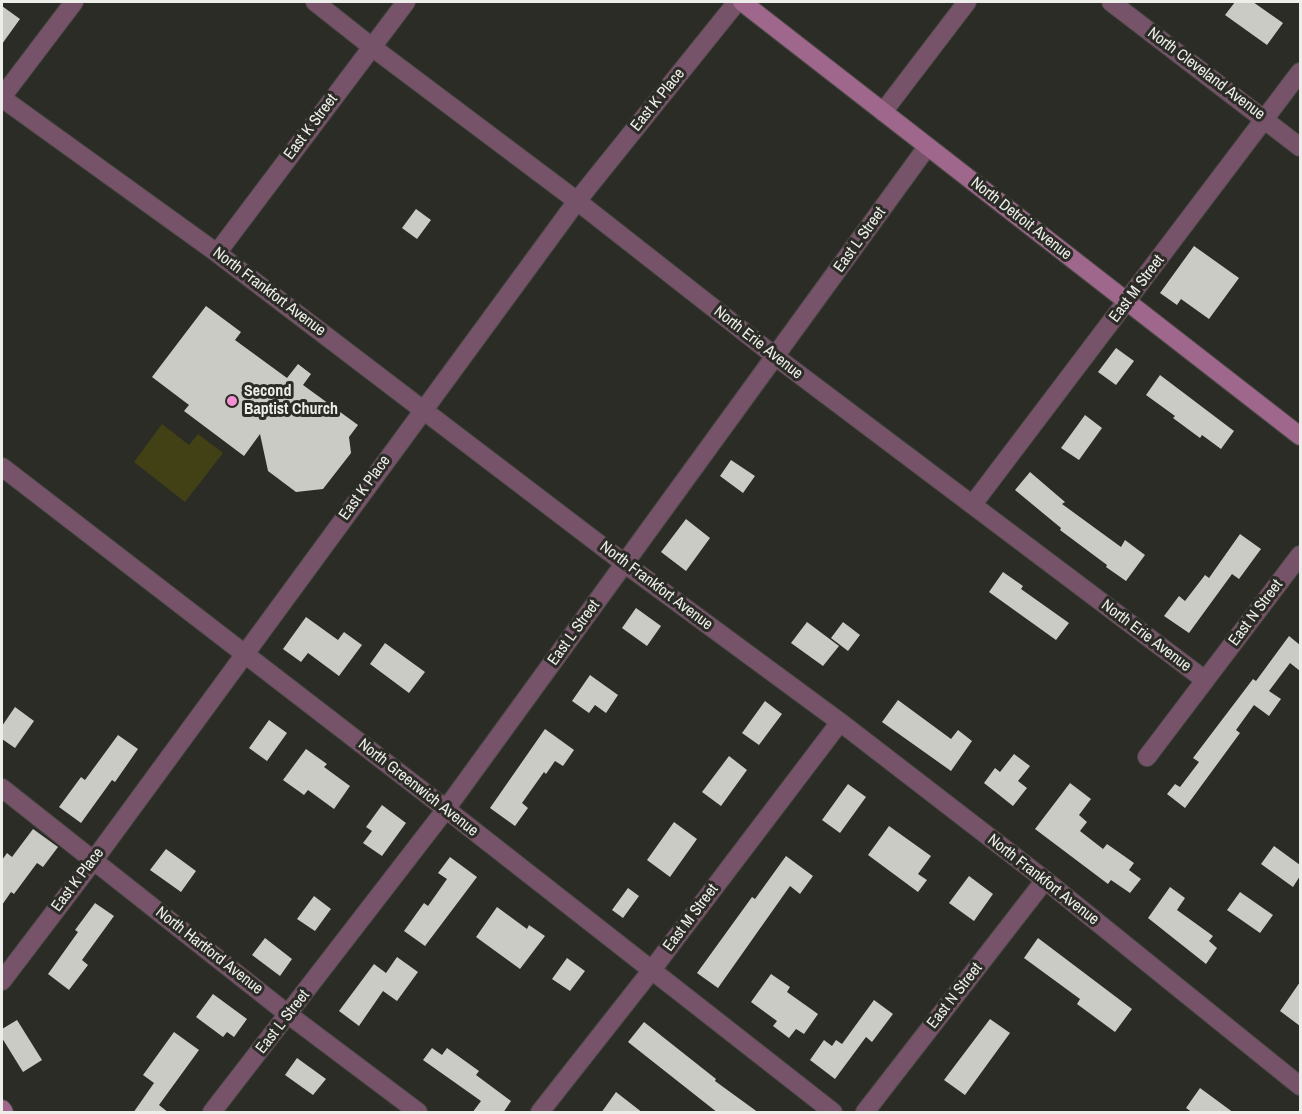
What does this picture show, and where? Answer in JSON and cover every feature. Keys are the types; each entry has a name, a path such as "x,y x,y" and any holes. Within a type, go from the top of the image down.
{"street":[{"path":"2,98 74,2"},
{"name":"North Erie Avenue","path":"315,2 577,201 776,357 1205,680"},
{"name":"East K Street","path":"217,253 406,2"},
{"name":"East K Place","path":"2,981 94,860 577,201 737,2"},
{"name":"North Detroit Avenue","path":"742,2 1300,436"},
{"path":"883,112 968,2"},
{"name":"North Cleveland Avenue","path":"1111,2 1300,147"},
{"name":"East M Street","path":"973,504 1300,72"},
{"name":"North Frankfort Avenue","path":"2,98 217,253 624,563 840,722 1045,880 1300,1086"},
{"name":"East L Street","path":"212,1113 446,809 927,147"},
{"name":"North Greenwich Avenue","path":"2,467 446,809 833,1113"},
{"name":"East N Street","path":"1147,757 1300,555"},
{"name":"East M Street","path":"540,1113 840,722"},
{"name":"North Hartford Avenue","path":"2,788 289,1015 418,1113"},
{"name":"East N Street","path":"865,1113 1045,880"},
{"path":"2,1109 4,1113"}],"shaded area":[{"path":"162,424 189,445 198,434 223,453 185,502 134,462"}],"building":[{"path":"1235,2 1253,2 1283,23 1267,45 1225,15"},
{"path":"2,6 20,19 2,44"},
{"path":"416,209 431,220 417,239 402,228"},
{"path":"1194,246 1239,278 1209,319 1181,299 1177,305 1160,293"},
{"name":"Second Baptist Church","path":"206,306 241,332 235,340 287,378 298,364 311,374 303,385 358,425 349,437 351,453 323,489 296,492 268,471 260,434 244,456 184,411 189,405 152,377"},
{"path":"1116,348 1134,361 1116,385 1098,372"},
{"path":"1160,375 1234,431 1221,449 1202,435 1200,438 1146,395"},
{"path":"1085,415 1102,428 1079,460 1061,448"},
{"path":"731,460 755,476 743,493 720,476"},
{"path":"1030,472 1065,502 1062,504 1121,547 1125,540 1145,555 1126,581 1060,530 1061,528 1015,490"},
{"path":"686,519 710,538 686,571 661,552"},
{"path":"1240,534 1261,549 1239,579 1232,574 1189,633 1164,616 1179,596 1185,601 1205,575 1209,578"},
{"path":"1003,572 1023,586 1021,589 1069,623 1056,640 989,592"},
{"path":"636,608 661,626 647,646 622,628"},
{"path":"306,617 338,640 344,632 362,645 339,676 308,653 301,662 283,649"},
{"path":"807,622 839,646 823,666 791,643"},
{"path":"843,622 860,635 848,651 831,638"},
{"path":"1289,636 1300,645 1300,671 1290,663 1269,691 1281,699 1269,716 1254,705 1236,730 1240,733 1185,808 1167,794 1175,784 1180,787 1199,762 1193,758 1253,679 1256,681"},
{"path":"385,643 425,672 409,693 370,664"},
{"path":"590,675 618,695 606,713 595,705 589,713 572,701"},
{"path":"898,700 951,739 958,730 972,741 951,771 882,722"},
{"path":"765,701 782,714 759,745 742,733"},
{"path":"15,707 34,721 15,748 2,739 2,726"},
{"path":"269,720 287,733 267,761 249,748"},
{"path":"545,729 574,750 563,766 555,761 546,774 544,772 522,803 528,808 515,826 490,808"},
{"path":"118,735 138,749 115,782 112,780 81,823 59,807 81,777 85,780"},
{"path":"306,749 327,764 324,767 350,786 334,809 308,790 304,795 283,780"},
{"path":"1014,754 1030,766 1018,781 1027,788 1013,806 984,783 995,768 1000,772"},
{"path":"729,756 747,770 721,806 702,792"},
{"path":"1070,783 1091,799 1079,815 1087,822 1080,831 1103,849 1107,844 1134,863 1129,870 1141,879 1130,893 1111,880 1108,884 1035,829"},
{"path":"848,784 866,797 840,833 822,820"},
{"path":"382,805 406,823 382,856 363,843 372,831 366,827"},
{"path":"674,822 697,839 670,877 647,860"},
{"path":"889,826 931,856 918,874 927,880 918,892 868,855"},
{"path":"33,829 58,847 43,867 37,863 14,894 11,892 2,905 2,860 7,853 12,857"},
{"path":"1274,846 1300,865 1300,876 1293,887 1261,864"},
{"path":"166,849 196,871 181,892 150,870"},
{"path":"786,856 813,876 800,894 790,886 718,988 697,973 752,897 755,899"},
{"path":"450,857 477,877 425,946 404,931 424,903 428,906 447,879 438,873"},
{"path":"969,876 993,894 974,921 949,903"},
{"path":"1170,887 1185,898 1177,910 1213,936 1209,941 1217,948 1206,964 1148,918"},
{"path":"628,888 639,896 623,918 612,910"},
{"path":"1240,892 1273,915 1260,933 1227,910"},
{"path":"314,896 331,909 315,931 297,919"},
{"path":"95,903 114,916 82,960 88,965 69,990 48,974 78,932 75,930"},
{"path":"497,907 527,929 529,925 545,936 520,969 476,937"},
{"path":"265,938 292,959 280,976 252,955"},
{"path":"1038,938 1132,1009 1115,1032 1077,1004 1080,999 1024,958"},
{"path":"397,957 418,972 397,1001 383,991 359,1026 339,1011 374,964 386,973"},
{"path":"567,958 585,971 570,991 552,979"},
{"path":"771,974 790,987 787,992 818,1014 804,1034 796,1029 789,1038 773,1026 777,1021 751,1002"},
{"path":"1300,982 1300,1026 1280,1011"},
{"path":"213,994 247,1019 234,1037 227,1032 223,1037 196,1017"},
{"path":"874,1000 893,1014 872,1042 866,1037 835,1079 810,1060 824,1040 832,1046 836,1040 842,1044"},
{"path":"990,1019 1010,1033 965,1095 944,1080"},
{"path":"17,1020 42,1060 23,1072 2,1038 2,1029"},
{"path":"644,1022 716,1079 715,1081 759,1113 718,1113 628,1042"},
{"path":"174,1032 199,1050 159,1105 169,1113 133,1113 154,1083 143,1075"},
{"path":"432,1048 442,1055 447,1048 479,1071 476,1075 511,1101 503,1113 472,1113 481,1101 423,1060"},
{"path":"297,1058 326,1079 313,1095 285,1075"},
{"path":"1200,1088 1234,1113 1193,1113 1186,1108"},
{"path":"616,1092 643,1113 601,1113"}],"place":[{"name":"Second Baptist Church","path":"232,401"}]}
